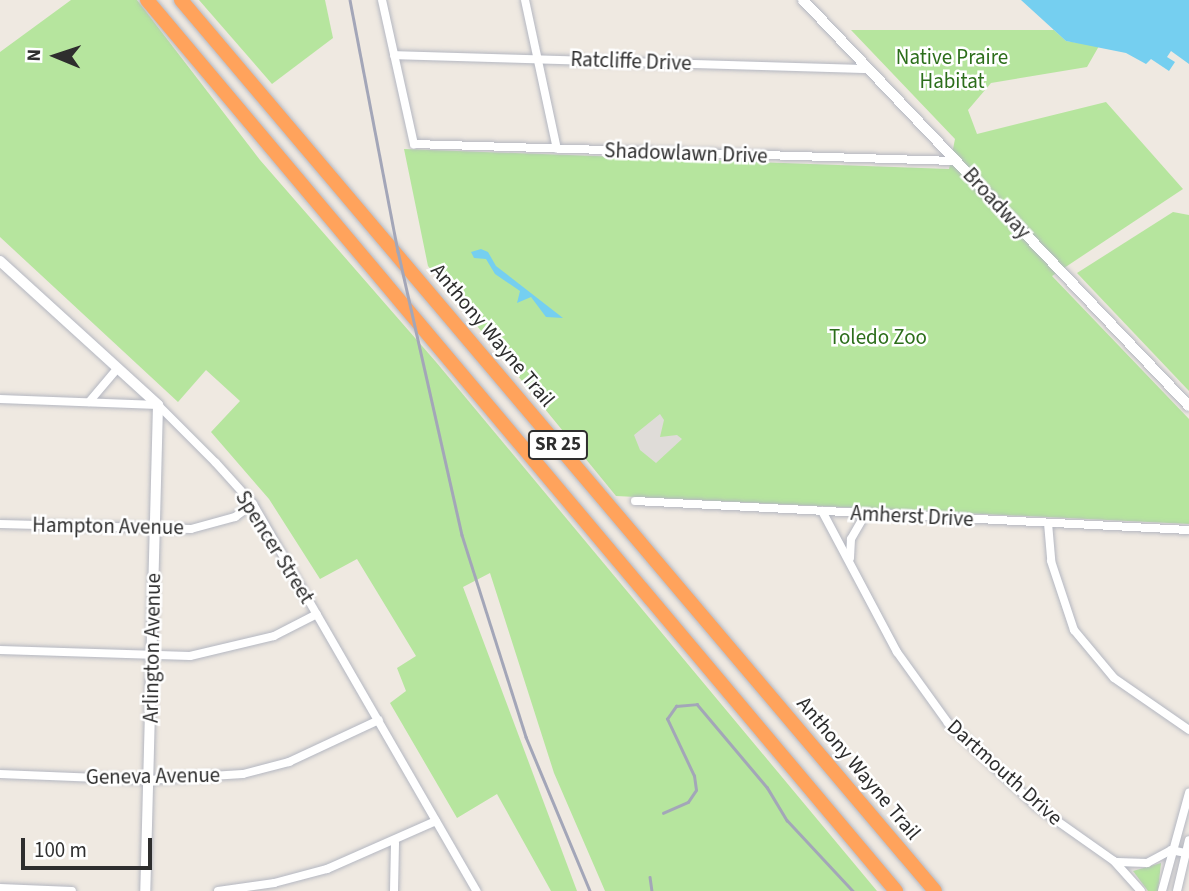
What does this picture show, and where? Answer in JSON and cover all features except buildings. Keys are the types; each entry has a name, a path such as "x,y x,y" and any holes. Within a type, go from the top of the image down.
{"highway":[{"name":"SR 25","path":"147,0 895,891"},
{"name":"Anthony Wayne Trail","path":"181,0 935,891"}],"street":[{"path":"382,0 394,55"},
{"path":"525,0 557,149"},
{"name":"Broadway","path":"803,0 1189,406"},
{"name":"Ratcliffe Drive","path":"394,55 868,69"},
{"name":"Shadowlawn Drive","path":"394,55 414,144 957,161"},
{"name":"Spencer Street","path":"0,261 158,405 253,504 476,891"},
{"path":"89,402 117,369"},
{"path":"0,399 158,405"},
{"name":"Arlington Avenue","path":"145,891 158,405"},
{"name":"Amherst Drive","path":"635,500 1189,530"},
{"name":"Hampton Avenue","path":"0,524 155,530 214,525 253,504"},
{"name":"Dartmouth Drive","path":"822,511 850,558 897,652 948,723 1036,806 1114,861 1141,891"},
{"path":"850,558 851,539 866,513"},
{"path":"1048,523 1051,561 1074,630 1114,678 1189,730"},
{"path":"0,650 151,656 228,650 274,636 317,614"},
{"name":"Geneva Avenue","path":"0,774 148,780 232,775 289,762 379,720"},
{"path":"1162,891 1171,850 1189,793"},
{"path":"218,891 274,883 395,843 436,821"},
{"path":"1177,891 1189,840"},
{"path":"394,891 395,843"},
{"path":"1114,861 1147,863 1171,850 1185,853"},
{"path":"0,888 72,891"}],"green space":[{"path":"71,0 137,0 260,160 436,362 877,891 605,891 554,773 490,573 463,587 577,891 551,891 497,794 457,818 390,703 406,691 397,668 416,656 357,559 320,579 269,499 211,432 240,401 206,370 178,402 0,237 0,52"},
{"path":"199,0 325,0 333,38 272,84"},
{"name":"Toledo Zoo","path":"851,30 1054,30 1066,41 1099,46 1087,67 991,83 968,110 977,134 1106,102 1183,189 1052,276 1189,419 1189,524 616,496 428,266 404,149 949,169 955,139"},
{"path":"1173,212 1189,215 1189,391 1077,273"},
{"path":"1161,863 1158,891 1148,891 1133,871"}],"shaded area":[{"path":"660,414 664,420 660,437 677,435 682,439 656,463 640,450 634,435"}],"water":[{"path":"1021,0 1189,0 1189,64 1171,51 1167,57 1175,62 1169,71 1151,59 1146,64 1126,53 1066,41"},
{"path":"481,249 488,252 496,266 563,318 546,317 531,297 517,303 520,291 495,274 486,259 474,258 471,252"}],"railway":[{"path":"350,0 398,251 462,535 526,737 590,891"},
{"path":"663,813 688,802 696,790 694,776 667,719 676,706 697,704 767,787 787,820 853,891"},
{"path":"650,877 652,891"}],"park label":[{"name":"Native Praire Habitat","path":"952,69"}]}
